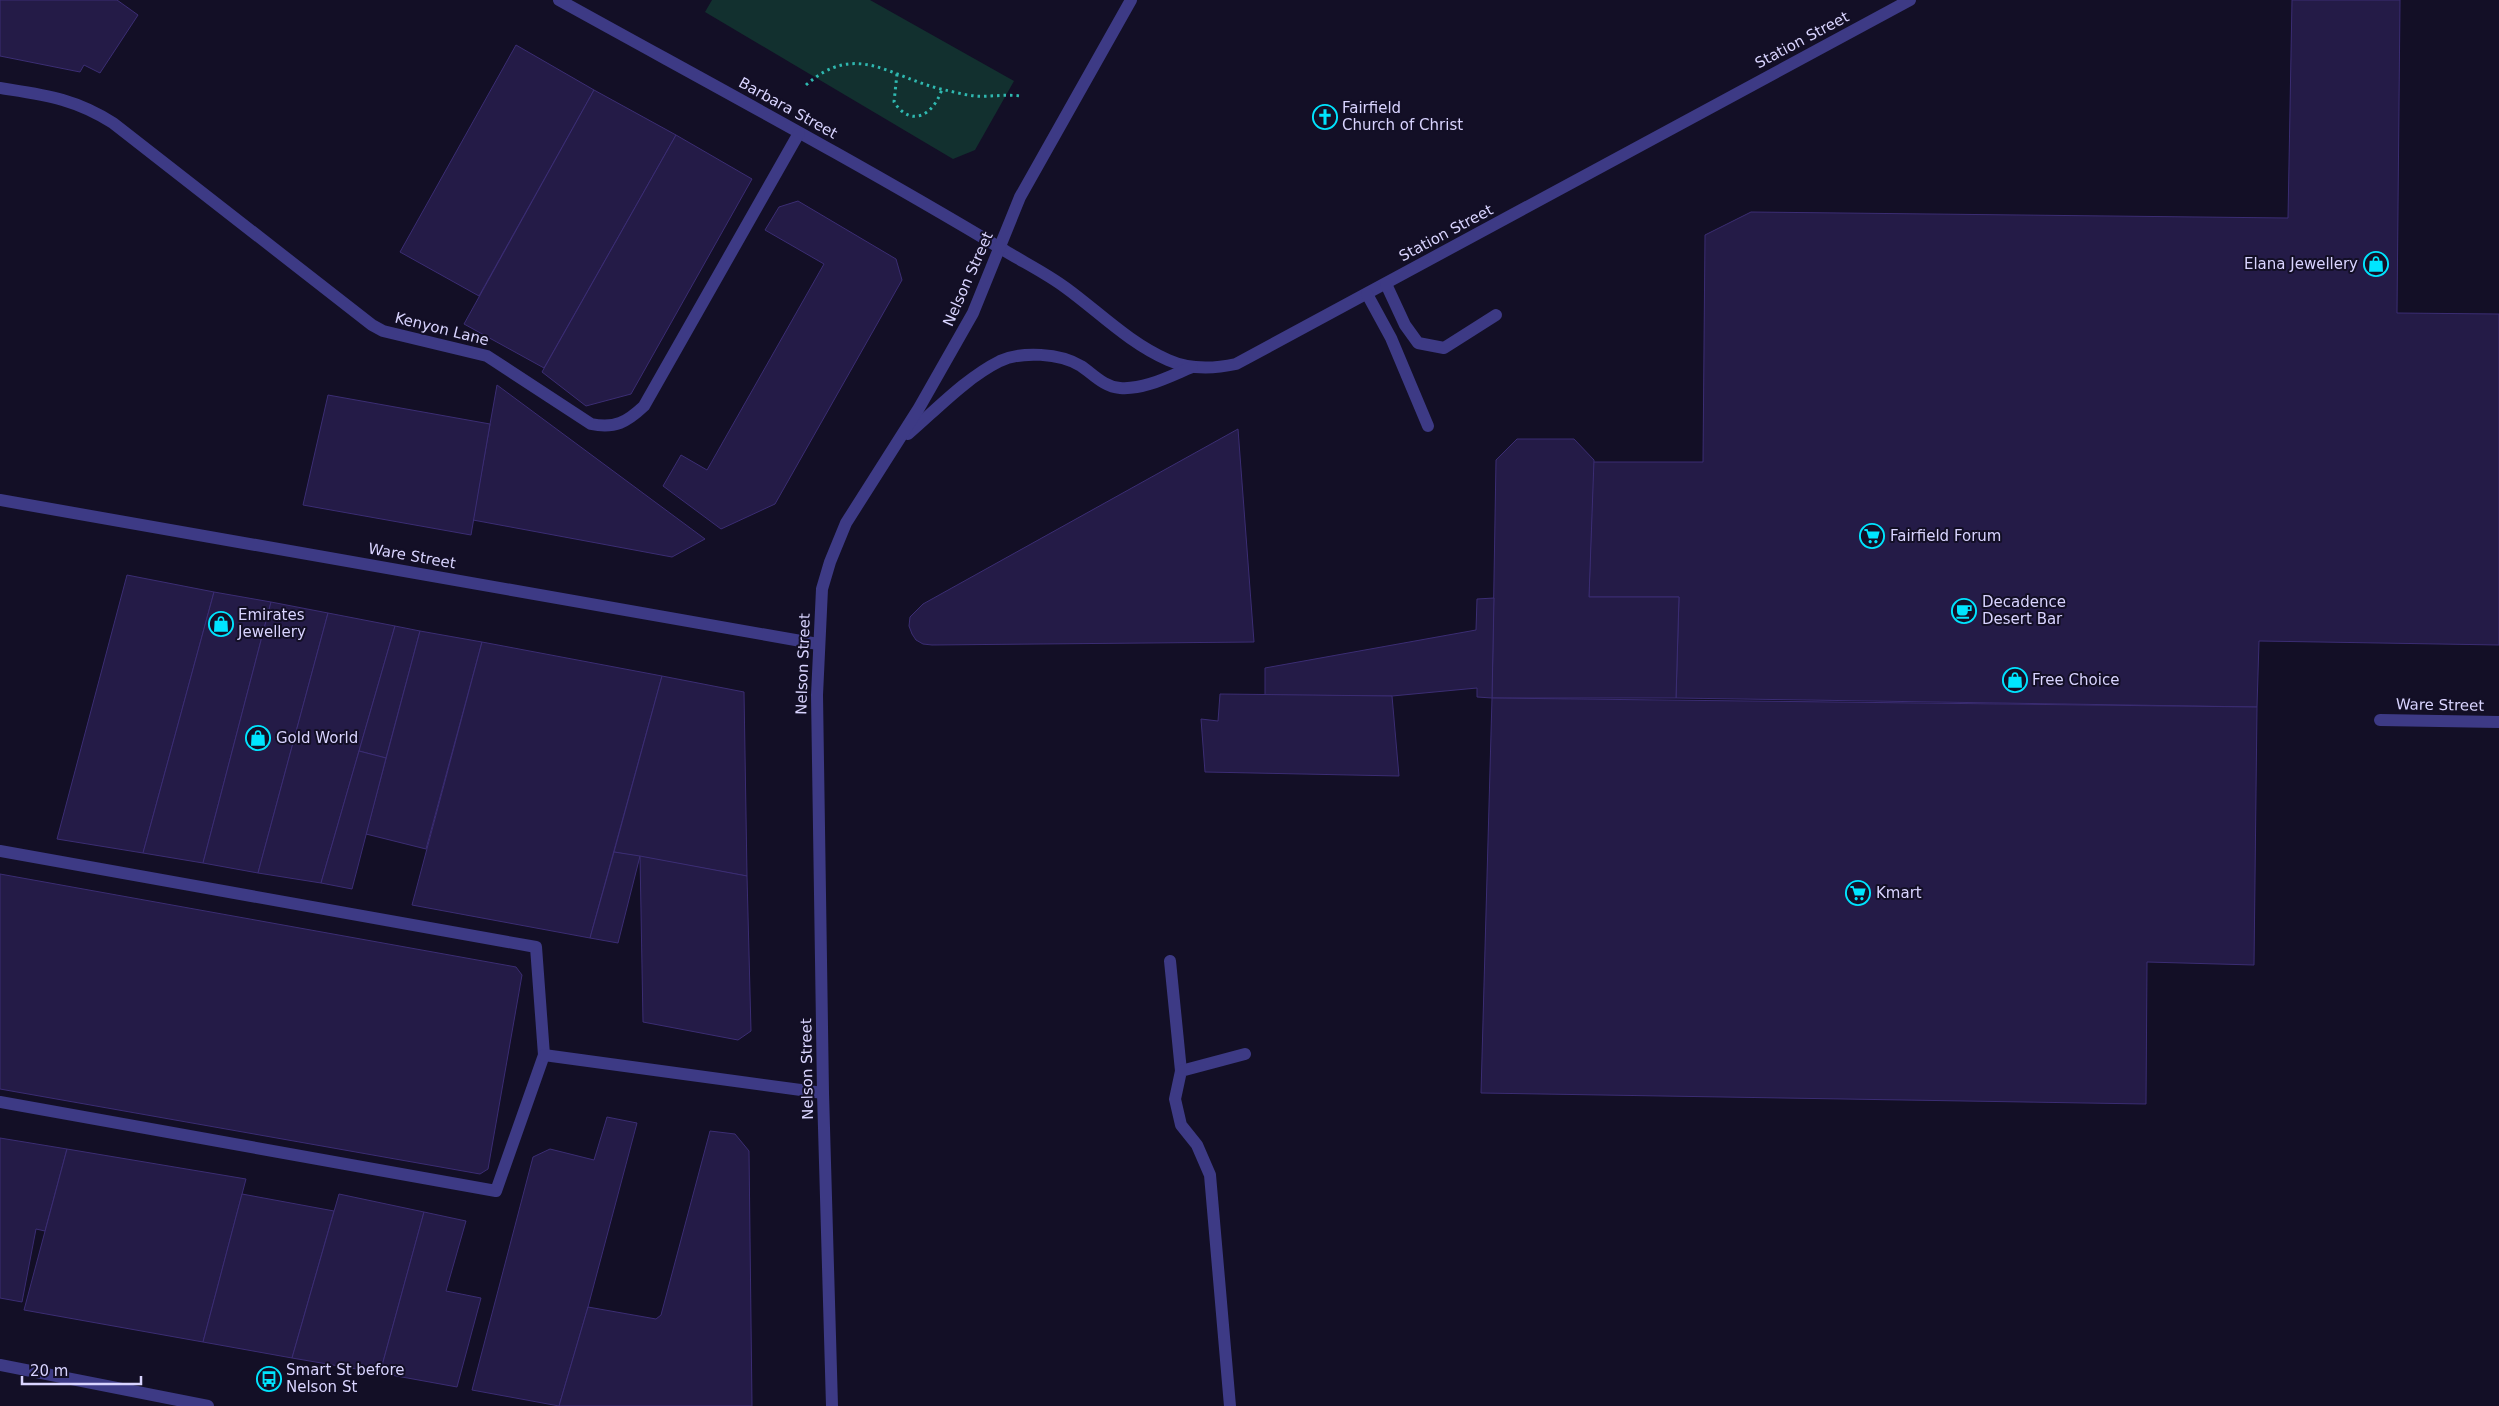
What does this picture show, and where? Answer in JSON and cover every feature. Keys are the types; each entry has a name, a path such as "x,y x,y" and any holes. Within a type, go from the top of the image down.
{"street":[{"name":"Barbara Street","path":"559,0 799,133 1000,248"},
{"name":"Nelson Street","path":"832,1406 823,1093 818,644 822,589 830,562 846,523 899,441 973,313 1020,197 1131,0"},
{"name":"Station Street","path":"1000,248 1064,286 1143,348 1169,361 1192,367 1213,369 1236,364 1910,0"},
{"name":"Kenyon Lane","path":"0,88 54,96 92,110 112,123 372,325 383,331 487,356 591,424 606,427 620,424 632,418 644,406 799,133"},
{"path":"1386,284 1405,325 1418,343 1444,348 1496,315"},
{"path":"1368,294 1391,338 1426,421"},
{"path":"899,441 979,374 1002,360 1034,354 1058,358 1079,365 1102,382 1118,388 1140,387 1192,367"},
{"name":"Ware Street","path":"0,500 818,644"},
{"name":"Ware Street","path":"2380,720 2499,722"},
{"path":"0,851 536,947 544,1055 496,1191 0,1102"},
{"path":"1170,961 1181,1071 1175,1100 1180,1125 1196,1145 1210,1175 1230,1406"},
{"path":"1181,1071 1245,1054"},
{"path":"544,1055 823,1093"},
{"path":"0,1365 208,1406"}],"path":[{"path":"806,84 822,71 846,63 863,63 942,89 976,96 1006,94 1020,96"},
{"path":"897,74 894,102 906,114 915,117 931,110 937,102 942,89"}],"green space":[{"path":"712,0 870,0 1014,81 975,150 953,159 705,12"}],"building":[{"path":"0,0 117,0 138,15 100,73 84,65 80,72 0,56"},
{"path":"2292,0 2400,0 2397,313 2499,314 2499,645 2259,641 2257,707 1676,698 1679,597 1589,597 1593,462 1703,462 1705,235 1751,212 2288,218"},
{"path":"516,45 594,90 479,296 400,252"},
{"path":"594,90 676,135 544,368 464,324"},
{"path":"676,135 752,179 631,394 586,406 542,372"},
{"path":"798,201 896,259 902,280 775,504 721,529 663,486 681,455 707,470 824,264 765,230 779,207"},
{"path":"497,385 705,539 672,557 473,520"},
{"path":"328,395 490,424 471,535 303,505"},
{"path":"1238,429 1254,642 932,645 923,644 916,640 912,634 909,626 910,617 923,604"},
{"path":"1517,439 1574,439 1594,460 1589,597 1679,597 1676,698 1492,698 1496,460"},
{"path":"127,575 214,592 143,853 57,839"},
{"path":"214,592 271,602 203,863 143,853"},
{"path":"1494,598 1492,698 1477,697 1477,688 1392,696 1265,695 1265,668 1476,630 1477,599"},
{"path":"271,602 328,613 258,873 203,863"},
{"path":"328,613 395,626 321,883 258,873"},
{"path":"395,626 420,631 386,758 359,751"},
{"path":"420,631 482,642 426,849 366,834"},
{"path":"482,642 662,676 590,938 412,905"},
{"path":"662,676 744,692 747,876 614,852"},
{"path":"1220,694 1392,696 1399,776 1205,772 1201,719 1218,721"},
{"path":"1492,698 2257,707 2254,965 2147,962 2146,1104 1481,1093"},
{"path":"359,751 386,758 352,889 321,883"},
{"path":"614,852 640,856 618,943 590,938"},
{"path":"640,856 747,876 751,1031 738,1040 643,1022"},
{"path":"0,874 516,967 522,975 488,1169 480,1174 0,1089"},
{"path":"607,1117 637,1123 588,1307 559,1406 472,1390 533,1157 550,1149 594,1160"},
{"path":"710,1131 735,1134 749,1151 752,1406 559,1406 588,1307 656,1319 661,1315"},
{"path":"0,1138 67,1149 45,1231 36,1229 22,1302 0,1298"},
{"path":"67,1149 246,1179 203,1342 24,1310"},
{"path":"242,1194 334,1211 292,1358 203,1342"},
{"path":"339,1194 424,1212 380,1373 292,1358"},
{"path":"424,1212 466,1221 446,1291 481,1298 457,1387 380,1373"}],"place":[{"name":"Fairfield Church of Christ","path":"1325,117"},
{"name":"Elana Jewellery","path":"2376,264"},
{"name":"Fairfield Forum","path":"1872,536"},
{"name":"Decadence Desert Bar","path":"1964,611"},
{"name":"Emirates Jewellery","path":"221,624"},
{"name":"Free Choice","path":"2015,680"},
{"name":"Gold World","path":"258,738"},
{"name":"Kmart","path":"1858,893"},
{"name":"Smart St before Nelson St","path":"269,1379"}]}
